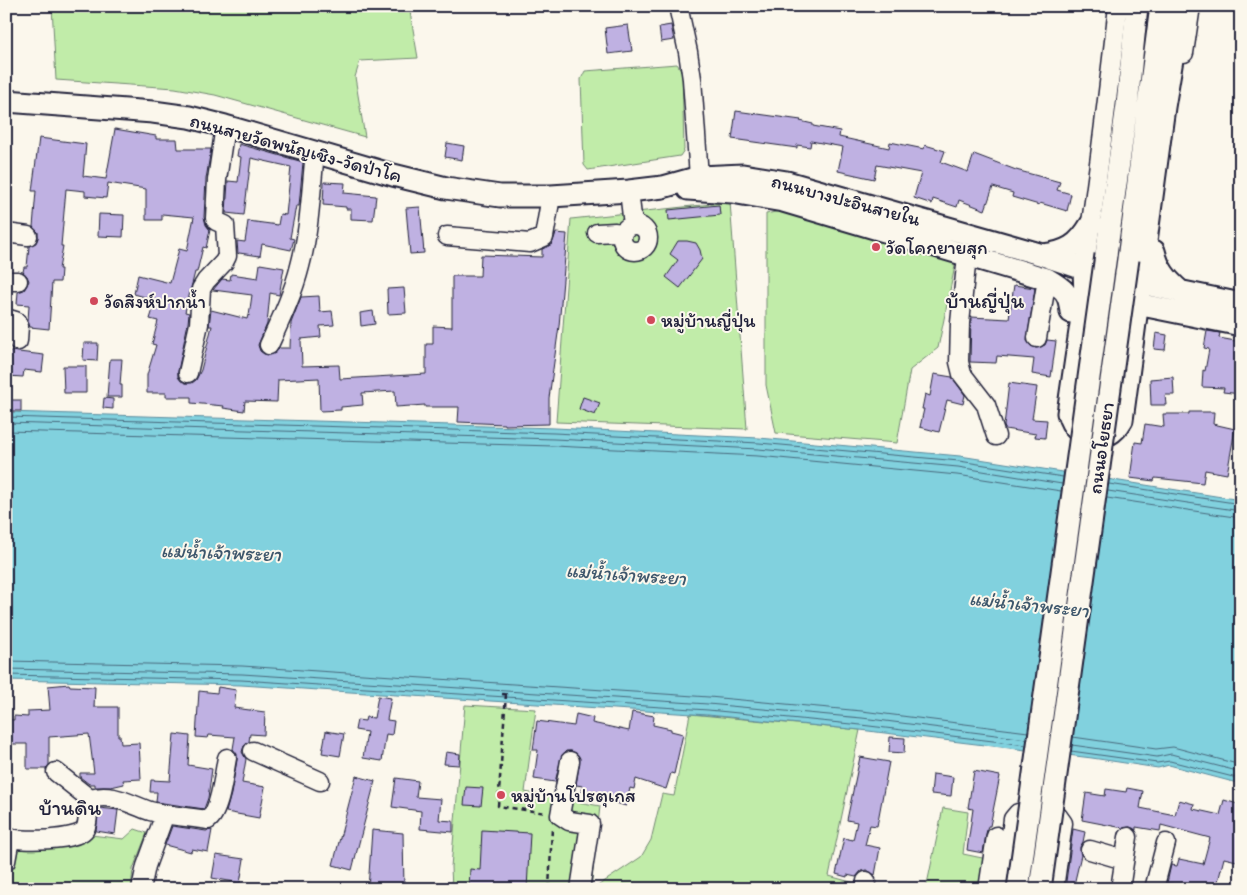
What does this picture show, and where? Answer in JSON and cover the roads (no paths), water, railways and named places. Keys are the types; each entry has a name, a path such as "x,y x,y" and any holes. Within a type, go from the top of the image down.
{"main road":[{"name":"ถนนอโยธยา","path":"1018,889 1127,105 1123,6"},
{"name":"ถนนอโยธยา","path":"1040,889 1128,259 1161,6"},
{"name":"ถนนบางปะอินสายใน","path":"1084,269 1085,297 1068,413 1070,422 1076,430 1092,438 1107,435 1117,428 1122,420 1145,284 1166,98 1181,6"},
{"name":"ถนนสายวัดพนัญเชิง-วัดป่าโค","path":"6,100 153,112 189,118 225,126 393,175 446,188 500,196 586,194"},
{"name":"ถนนบางปะอินสายใน","path":"586,194 662,187 699,177 743,175 787,182 1043,255 1084,269"},
{"name":"ถนนบางปะอินสายใน","path":"662,187 732,192 783,201 1047,279 1062,287 1070,298 1071,312"},
{"path":"1043,255 1055,254 1076,244 1084,236 1091,224"},
{"path":"1154,251 1157,265 1166,280 1180,291"},
{"name":"ถนนบางปะอินสายใน","path":"1084,269 1074,296 1071,312 1057,415 1060,427 1068,438 1078,445 1091,449 1104,448 1116,444 1126,435 1132,424 1145,330 1142,305"},
{"path":"1145,284 1241,304"},
{"path":"1142,305 1241,325"},
{"path":"1145,330 1154,320 1163,316 1182,313"}],"street":[{"path":"678,6 692,79 699,177"},
{"name":"ถนนอโยธยา","path":"1084,269 1123,6"},
{"path":"1145,284 1154,251 1172,119 1191,6"},
{"path":"188,373 199,324 201,289 227,256 225,225 216,221 215,218 217,180 225,126"},
{"path":"269,345 288,304 300,266 305,244 315,152"},
{"path":"597,234 628,230 630,191"},
{"path":"447,236 530,243 544,236 551,196"},
{"path":"6,233 28,236"},
{"path":"967,256 960,323 959,362 962,374 986,405 996,436"},
{"path":"1037,338 1047,279"},
{"path":"6,318 16,321 19,326 18,341"},
{"path":"253,751 320,781"},
{"path":"90,799 99,796 118,798 165,814 208,820 213,817 217,806 227,758"},
{"path":"570,761 556,814 570,821 590,824 580,889"},
{"path":"56,772 90,799"},
{"path":"6,862 8,838 28,841 56,839 82,833 86,827 90,799"},
{"path":"1004,889 1014,819 1018,813 1024,812 1058,816 1063,823 1054,889"},
{"path":"141,889 146,866 165,814"},
{"path":"988,889 996,836"},
{"path":"1120,889 1128,837"},
{"path":"1154,889 1166,843"},
{"path":"1090,850 1124,860"}],"water":[{"name":"แม่น้ำเจ้าพระยา","path":"6,412 555,428 759,438 960,456 1241,500 1241,784 1169,765 1158,768 1092,758 860,730 708,715 241,685 6,680"}],"place":[{"name":"วัดโคกยายสุก","path":"876,247"},
{"name":"วัดสิงห์ปากน้ำ","path":"94,301"},
{"name":"หมู่บ้านญี่ปุ่น","path":"651,320"},
{"name":"หมู่บ้านโปรตุเกส","path":"501,795"}],"district":[{"name":"บ้านญี่ปุ่น","path":"985,300"},
{"name":"บ้านดิน","path":"70,807"}]}
